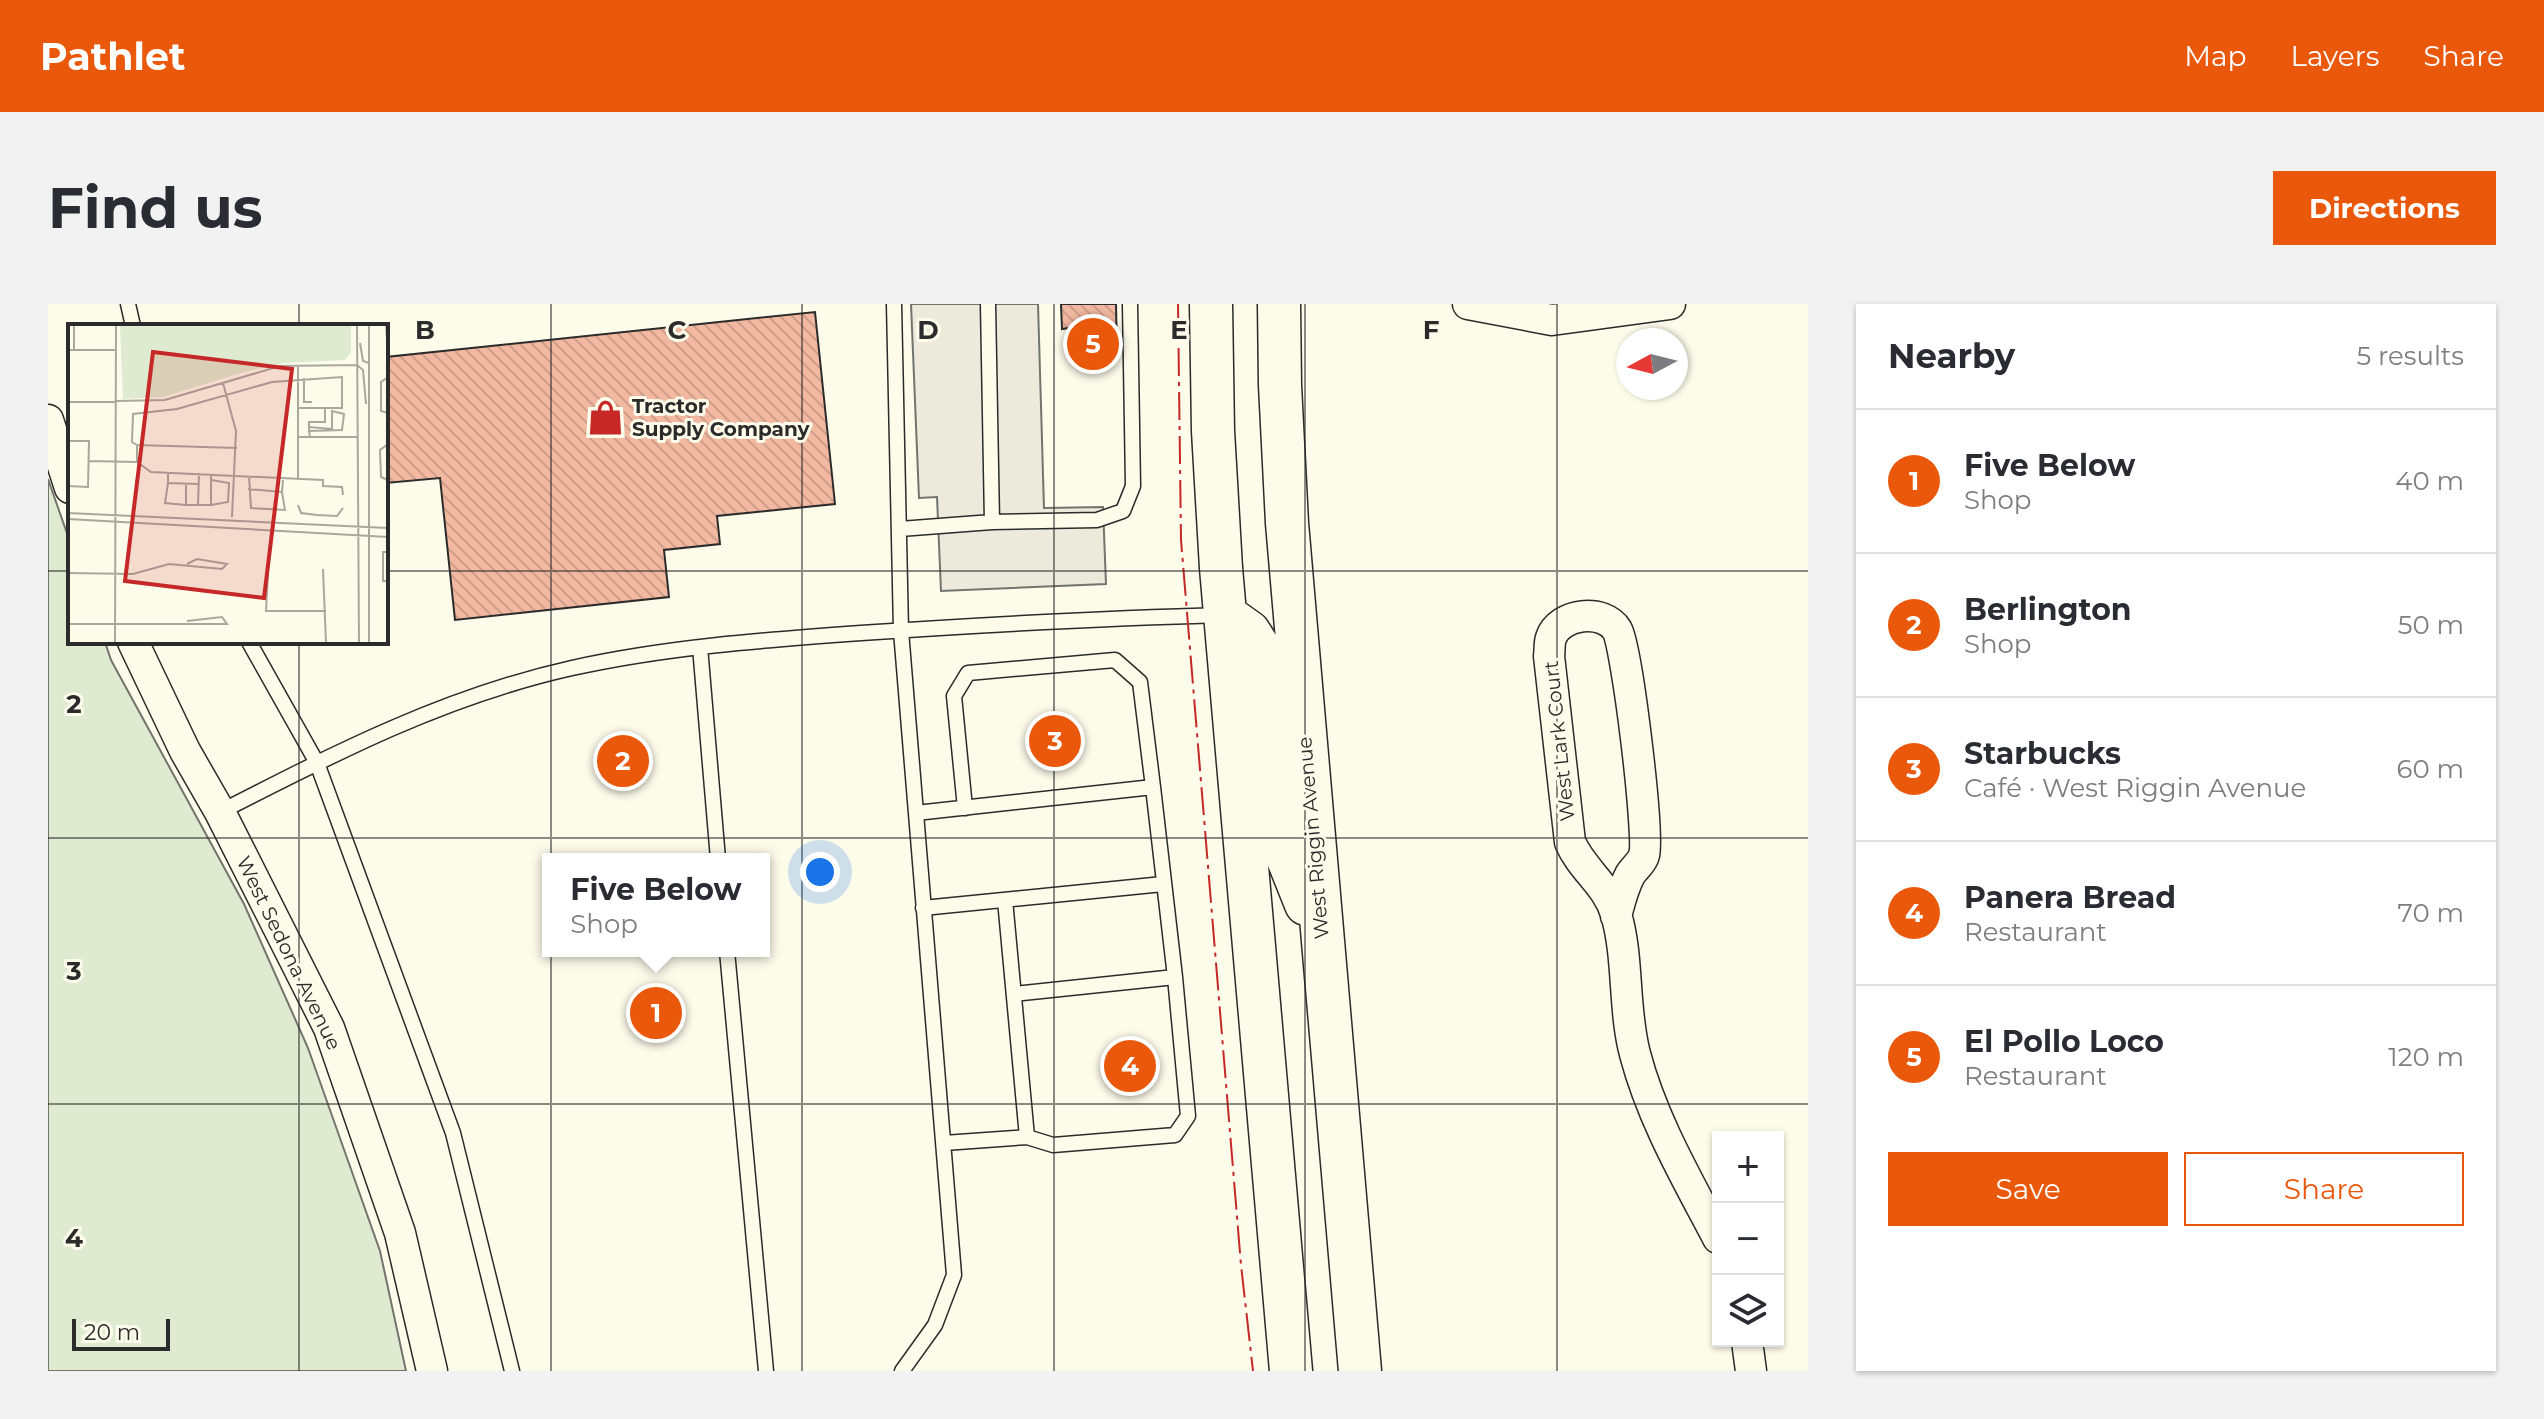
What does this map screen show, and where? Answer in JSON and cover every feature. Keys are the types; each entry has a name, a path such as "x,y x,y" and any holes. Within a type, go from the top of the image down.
{"main road":[{"path":"1211,304 1213,431 1225,615 1291,1371"},
{"name":"West Riggin Avenue","path":"1279,304 1285,488 1321,941 1360,1371"},
{"path":"1225,615 1249,632 1261,651 1268,683 1284,849 1321,941"}],"street":[{"path":"1468,304 1552,320 1670,304"},
{"path":"48,420 68,482"},
{"name":"West Lark Court","path":"1616,916 1631,873 1644,858 1647,837 1623,647 1616,628 1602,617 1581,616 1563,623 1551,635 1549,656 1570,842 1579,862 1607,892 1616,916 1634,1052 1655,1113 1712,1226"},
{"name":"West Sedona Avenue","path":"134,644 185,751 220,812 329,1028 400,1233 432,1371"},
{"path":"1748,1347 1751,1371"}],"lane":[{"path":"128,304 133,324"},
{"path":"894,304 901,631 954,1275 935,1325 902,1371"},
{"path":"988,304 992,522"},
{"path":"900,529 992,522 1097,520 1123,511 1133,486 1130,304"},
{"path":"220,812 404,721 570,668 700,647 901,631 1225,615"},
{"path":"250,644 317,763 453,1133 512,1371"},
{"path":"700,647 717,853"},
{"path":"944,1143 1027,1137 1053,1145 1175,1135 1188,1116 1140,682 1115,660 968,673 954,696 965,808"},
{"path":"916,813 1153,787"},
{"path":"923,908 1163,884"},
{"path":"1005,900 1027,1137"},
{"path":"728,957 766,1371"},
{"path":"1014,994 1175,977"}],"green space":[{"path":"48,479 68,536 68,644 106,644 111,660 244,904 308,1048 380,1251 406,1371 48,1371"}],"shaded area":[{"path":"911,304 1038,304 1044,508 1103,507 1106,584 941,591 937,497 919,498"}],"building":[{"path":"1061,304 1116,304 1117,360 1070,360 1069,328 1062,329"},
{"name":"Tractor Supply Company","path":"815,312 835,504 717,516 720,544 664,550 669,597 455,620 440,478 388,483 388,357"}],"power":[{"path":"1178,304 1181,540 1241,1265 1253,1371"}],"place":[{"name":"El Pollo Loco","path":"1093,344"},
{"name":"Tractor Supply Company","path":"606,417"},
{"name":"Starbucks","path":"1055,741"},
{"name":"Berlington","path":"623,761"},
{"name":"Five Below","path":"656,1013"},
{"name":"Panera Bread","path":"1130,1066"}]}
